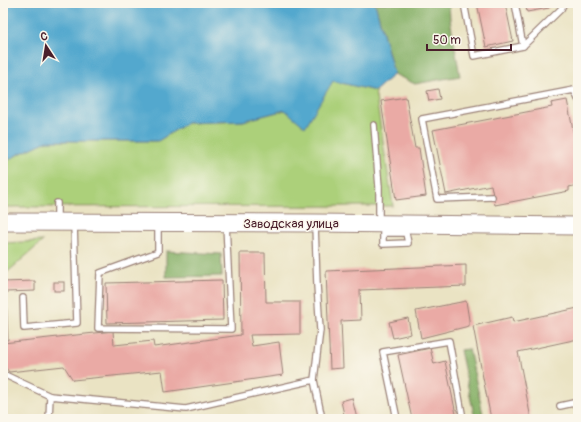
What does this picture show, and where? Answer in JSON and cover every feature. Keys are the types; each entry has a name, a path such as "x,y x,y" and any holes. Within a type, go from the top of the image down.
{"main road":[{"name":"Заводская улица","path":"3,222 158,222 226,224 315,223 388,227 578,226"}],"lane":[{"path":"464,3 474,56 523,46 561,9 564,3"},
{"path":"515,3 523,46"},
{"path":"492,197 437,199 422,118 574,90 578,99"},
{"path":"374,125 379,187 388,227"},
{"path":"57,203 57,222"},
{"path":"23,298 24,328 77,323 74,222"},
{"path":"158,222 158,252 100,273 98,328 231,329 226,224"},
{"path":"315,223 320,330 314,380 322,419"},
{"path":"388,227 406,233 408,243 383,244 383,233 388,227"},
{"path":"397,419 383,352 449,341 463,419"},
{"path":"3,374 50,396 186,409 314,380"},
{"path":"49,419 50,396"},
{"path":"560,406 578,402"}],"green space":[{"path":"375,3 449,3 450,19 460,76 415,84 394,74"},
{"path":"333,81 375,91 393,206 3,207 3,163 47,141 158,141 187,123 243,121 285,110"},
{"path":"43,241 3,276 3,243"},
{"path":"166,251 221,254 222,276 166,277"},
{"path":"469,349 484,419 475,419 460,350"}],"water":[{"path":"3,3 375,3 394,74 375,91 333,81 305,127 285,110 243,121 187,123 158,141 47,141 3,163"}],"building":[{"path":"477,3 505,3 513,41 486,47"},
{"path":"525,3 548,3 549,8 527,12"},
{"path":"438,89 440,99 429,101 427,91"},
{"path":"406,97 415,148 419,148 426,196 396,200 381,101"},
{"path":"567,100 575,140 578,140 578,185 569,187 569,191 495,205 491,185 446,194 433,130 552,107 551,103"},
{"path":"240,253 265,253 266,302 300,302 300,334 250,335 252,346 279,342 283,375 165,392 162,371 73,380 64,366 9,372 3,364 3,343 113,331 114,345 153,341 154,347 241,335"},
{"path":"466,265 466,286 360,290 361,320 341,321 343,368 330,369 326,271"},
{"path":"222,280 223,320 107,323 106,283"},
{"path":"35,281 35,291 6,292 8,340 3,340 3,282"},
{"path":"54,282 64,282 64,291 54,291"},
{"path":"466,301 469,326 421,338 416,311"},
{"path":"578,308 578,339 518,352 531,419 491,419 473,326 512,317 513,322"},
{"path":"408,318 411,334 393,338 389,322"},
{"path":"430,348 434,364 445,361 457,419 412,419 398,355"},
{"path":"352,398 357,419 345,419 341,401"}]}
